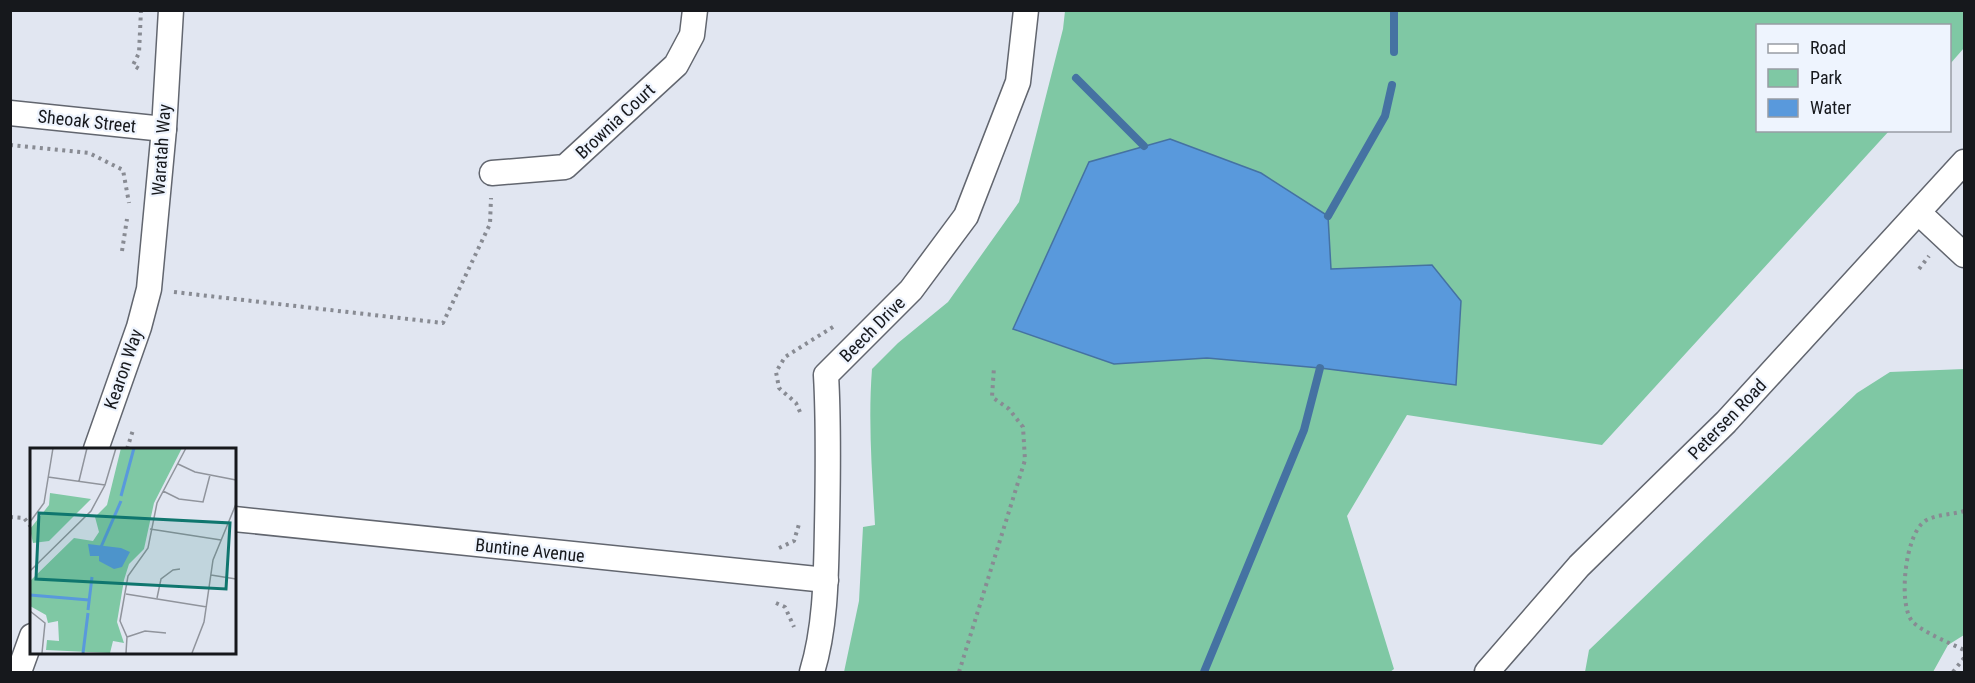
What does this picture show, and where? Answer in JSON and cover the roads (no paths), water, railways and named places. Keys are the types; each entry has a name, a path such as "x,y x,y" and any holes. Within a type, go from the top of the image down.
{"street":[{"name":"Waratah Way","path":"149,289 164,129 171,10"},
{"name":"Brownia Court","path":"492,173 565,167 676,65 692,36 695,10"},
{"name":"Beech Drive","path":"812,672 817,656 826,580 829,425 826,375 911,290 966,216 1018,82 1026,10"},
{"name":"Sheoak Street","path":"10,113 164,129"},
{"name":"Petersen Road","path":"1487,672 1579,566 1726,422 1965,162"},
{"path":"1919,213 1965,255"},
{"name":"Kearon Way","path":"96,448 149,289"},
{"name":"Buntine Avenue","path":"236,519 826,580"},
{"path":"19,672 30,642"}],"water":[{"path":"1170,139 1261,173 1328,216 1331,269 1432,265 1461,301 1456,385 1320,368 1207,358 1114,364 1013,329 1089,162"}],"waterway":[{"path":"1394,10 1394,52"},
{"path":"1076,78 1144,146"},
{"path":"1328,216 1385,116 1392,85"},
{"path":"1204,672 1304,430 1320,368"}]}
